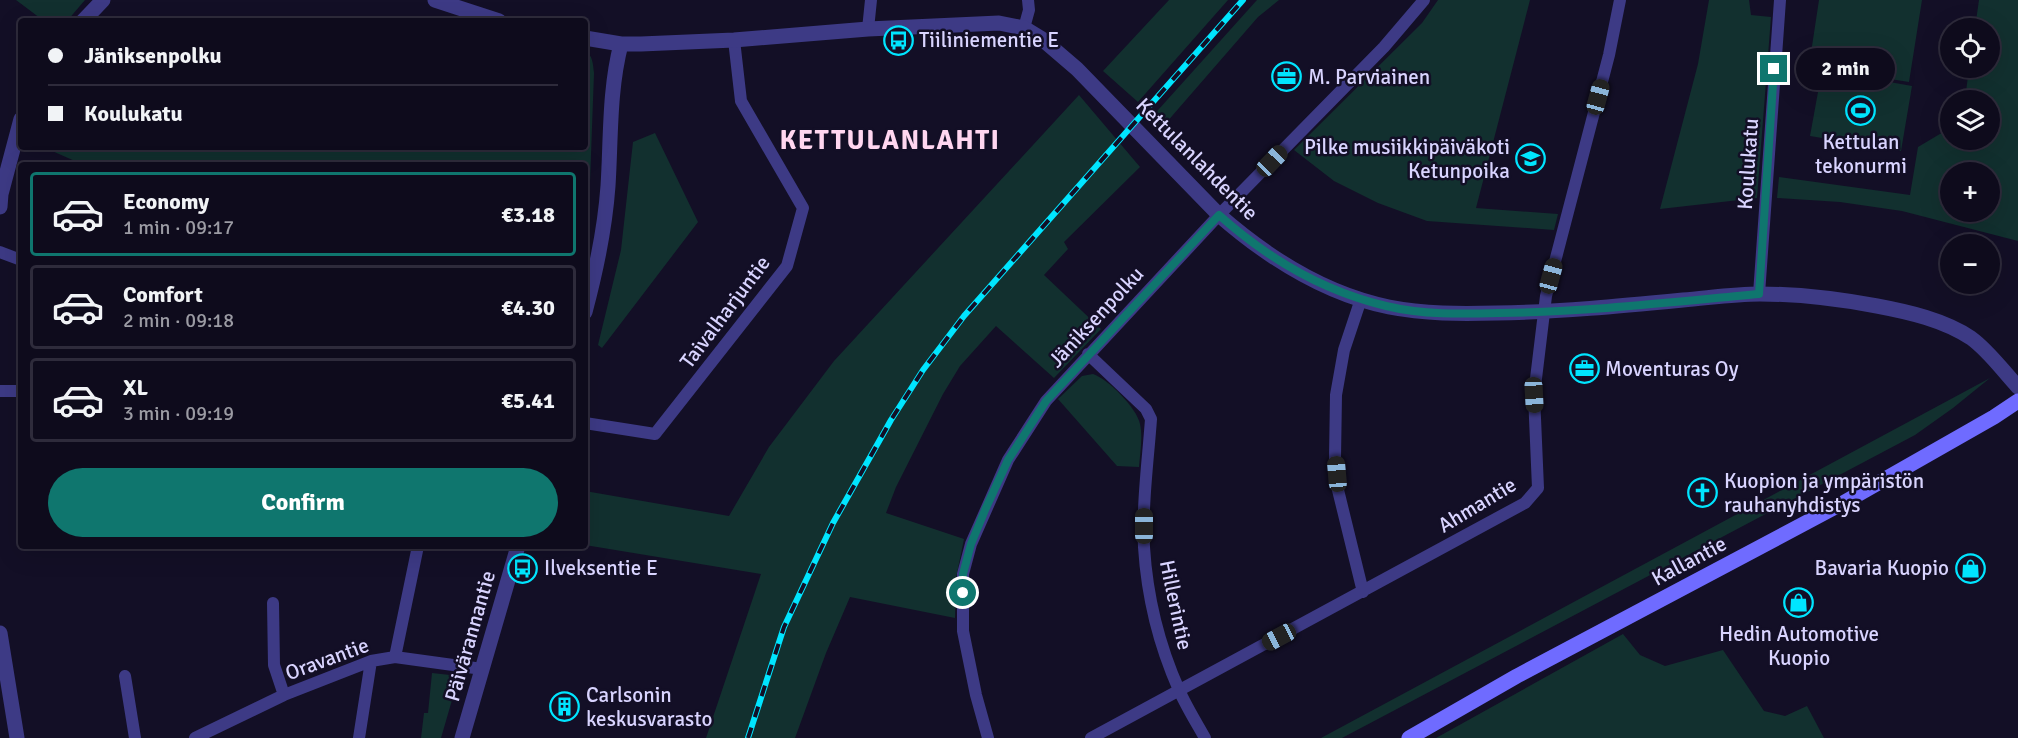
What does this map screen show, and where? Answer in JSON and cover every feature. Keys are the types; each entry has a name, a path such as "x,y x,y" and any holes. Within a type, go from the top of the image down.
{"main road":[{"name":"Kallantie","path":"1409,738 1517,676 1843,503 2018,401"}],"street":[{"path":"85,18 103,0"},
{"path":"435,0 490,18"},
{"path":"868,29 871,0"},
{"path":"1024,28 1029,10 1028,0"},
{"name":"Jäniksenpolku","path":"988,738 976,695 963,632 963,574 971,544 1008,460 1046,401 1088,354 1219,215 1384,47 1424,0"},
{"name":"Ahmantie","path":"1091,738 1525,504 1538,488 1534,395 1545,296 1610,55 1620,0"},
{"name":"Koulukatu","path":"1759,294 1780,0"},
{"name":"Kettulanlahdentie","path":"588,38 621,44 734,40 868,29 999,23 1024,28 1042,39 1077,69 1237,231 1284,264 1324,285 1361,299 1388,307 1439,314 1543,313 1759,294 1844,300 1937,321 1971,338 1995,360 2018,387"},
{"name":"Taivalharjuntie","path":"588,423 655,434 787,266 803,208 741,101 734,40"},
{"path":"588,301 594,278 608,189 614,70 621,44"},
{"path":"0,207 1,194 18,130"},
{"path":"0,252 18,259"},
{"path":"1361,299 1344,350 1336,395 1335,458 1338,490 1363,592"},
{"name":"Hillerintie","path":"1088,354 1146,409 1151,419 1144,504 1144,548 1150,597 1159,637 1179,690 1205,738"},
{"path":"0,391 18,391"},
{"path":"395,657 417,549"},
{"name":"Päivärannantie","path":"462,738 517,549"},
{"path":"273,603 274,665 284,696"},
{"path":"0,633 17,738"},
{"name":"Oravantie","path":"195,738 284,696 371,662 395,657 482,669"},
{"path":"359,738 371,662"},
{"path":"125,676 135,738"}],"green space":[{"path":"16,0 85,0 70,18 40,18"},
{"path":"1169,0 1228,0 1138,102 1103,71"},
{"path":"1257,0 1279,0 1258,17 1159,131 1150,119"},
{"path":"1438,0 1530,0 1476,208 1558,214 1554,230 1427,221 1378,203 1334,181 1294,150 1422,23"},
{"path":"1709,0 1749,0 1751,15 1771,17 1757,198 1660,209 1698,64"},
{"path":"1819,0 1922,0 1909,82 1809,66"},
{"path":"1979,0 2018,0 2018,241 2000,236 2000,234 1991,234 1945,222 2000,222 2000,162 1940,162 1940,221 1902,211 1840,202 1777,198 1779,177 1910,195 1918,147 1940,134 1940,150 2000,150 2000,90 1966,90 1968,78 2000,78 2000,18 1976,18"},
{"path":"588,53 593,64 588,195 588,162 77,162 50,150 131,150 136,152 137,150 588,150"},
{"name":"Kettulan tekonurmi","path":"1822,70 1912,86 1901,151 1810,136"},
{"path":"1079,95 1140,167 1064,242 1068,249 1044,275 1101,329 1054,378 996,326 960,366 943,394 896,487 886,513 964,539 956,578 955,618 850,597 826,653 795,738 706,738 761,574 588,545 588,492 729,516 769,447 834,361"},
{"path":"655,133 698,222 602,348 598,345 621,250 633,142"},
{"path":"1093,374 1121,395 1138,417 1141,434 1139,467 1117,466 1058,399 1082,376"},
{"path":"1990,378 1915,435 1342,738 1321,738"},
{"path":"1623,634 1640,655 1665,666 1723,650 1764,711 1785,716 1807,706 1824,738 1436,738"},
{"path":"432,673 459,676 441,738 421,738 424,713 428,713"}],"railway":[{"path":"748,738 784,627 833,523 891,420 923,370 964,316 1243,0"}],"place":[{"name":"Tiiliniementie E","path":"898,40"},
{"name":"M. Parviainen","path":"1287,77"},
{"name":"Kettulan tekonurmi","path":"1861,111"},
{"name":"Pilke musiikkipäiväkoti Ketunpoika","path":"1531,159"},
{"name":"Moventuras Oy","path":"1584,369"},
{"name":"Kuopion ja ympäristön rauhanyhdistys","path":"1703,493"},
{"name":"Ilveksentie E","path":"523,568"},
{"name":"Bavaria Kuopio","path":"1970,568"},
{"name":"Hedin Automotive Kuopio","path":"1799,603"},
{"name":"Carlsonin keskusvarasto","path":"565,707"}],"district":[{"name":"KETTULANLAHTI","path":"890,140"}],"route":[{"path":"963,593 963,574 971,544 985,510 1008,460 1046,401 1219,215 1237,231 1284,264 1324,285 1388,307 1439,314 1543,313 1759,294 1774,69"}]}
